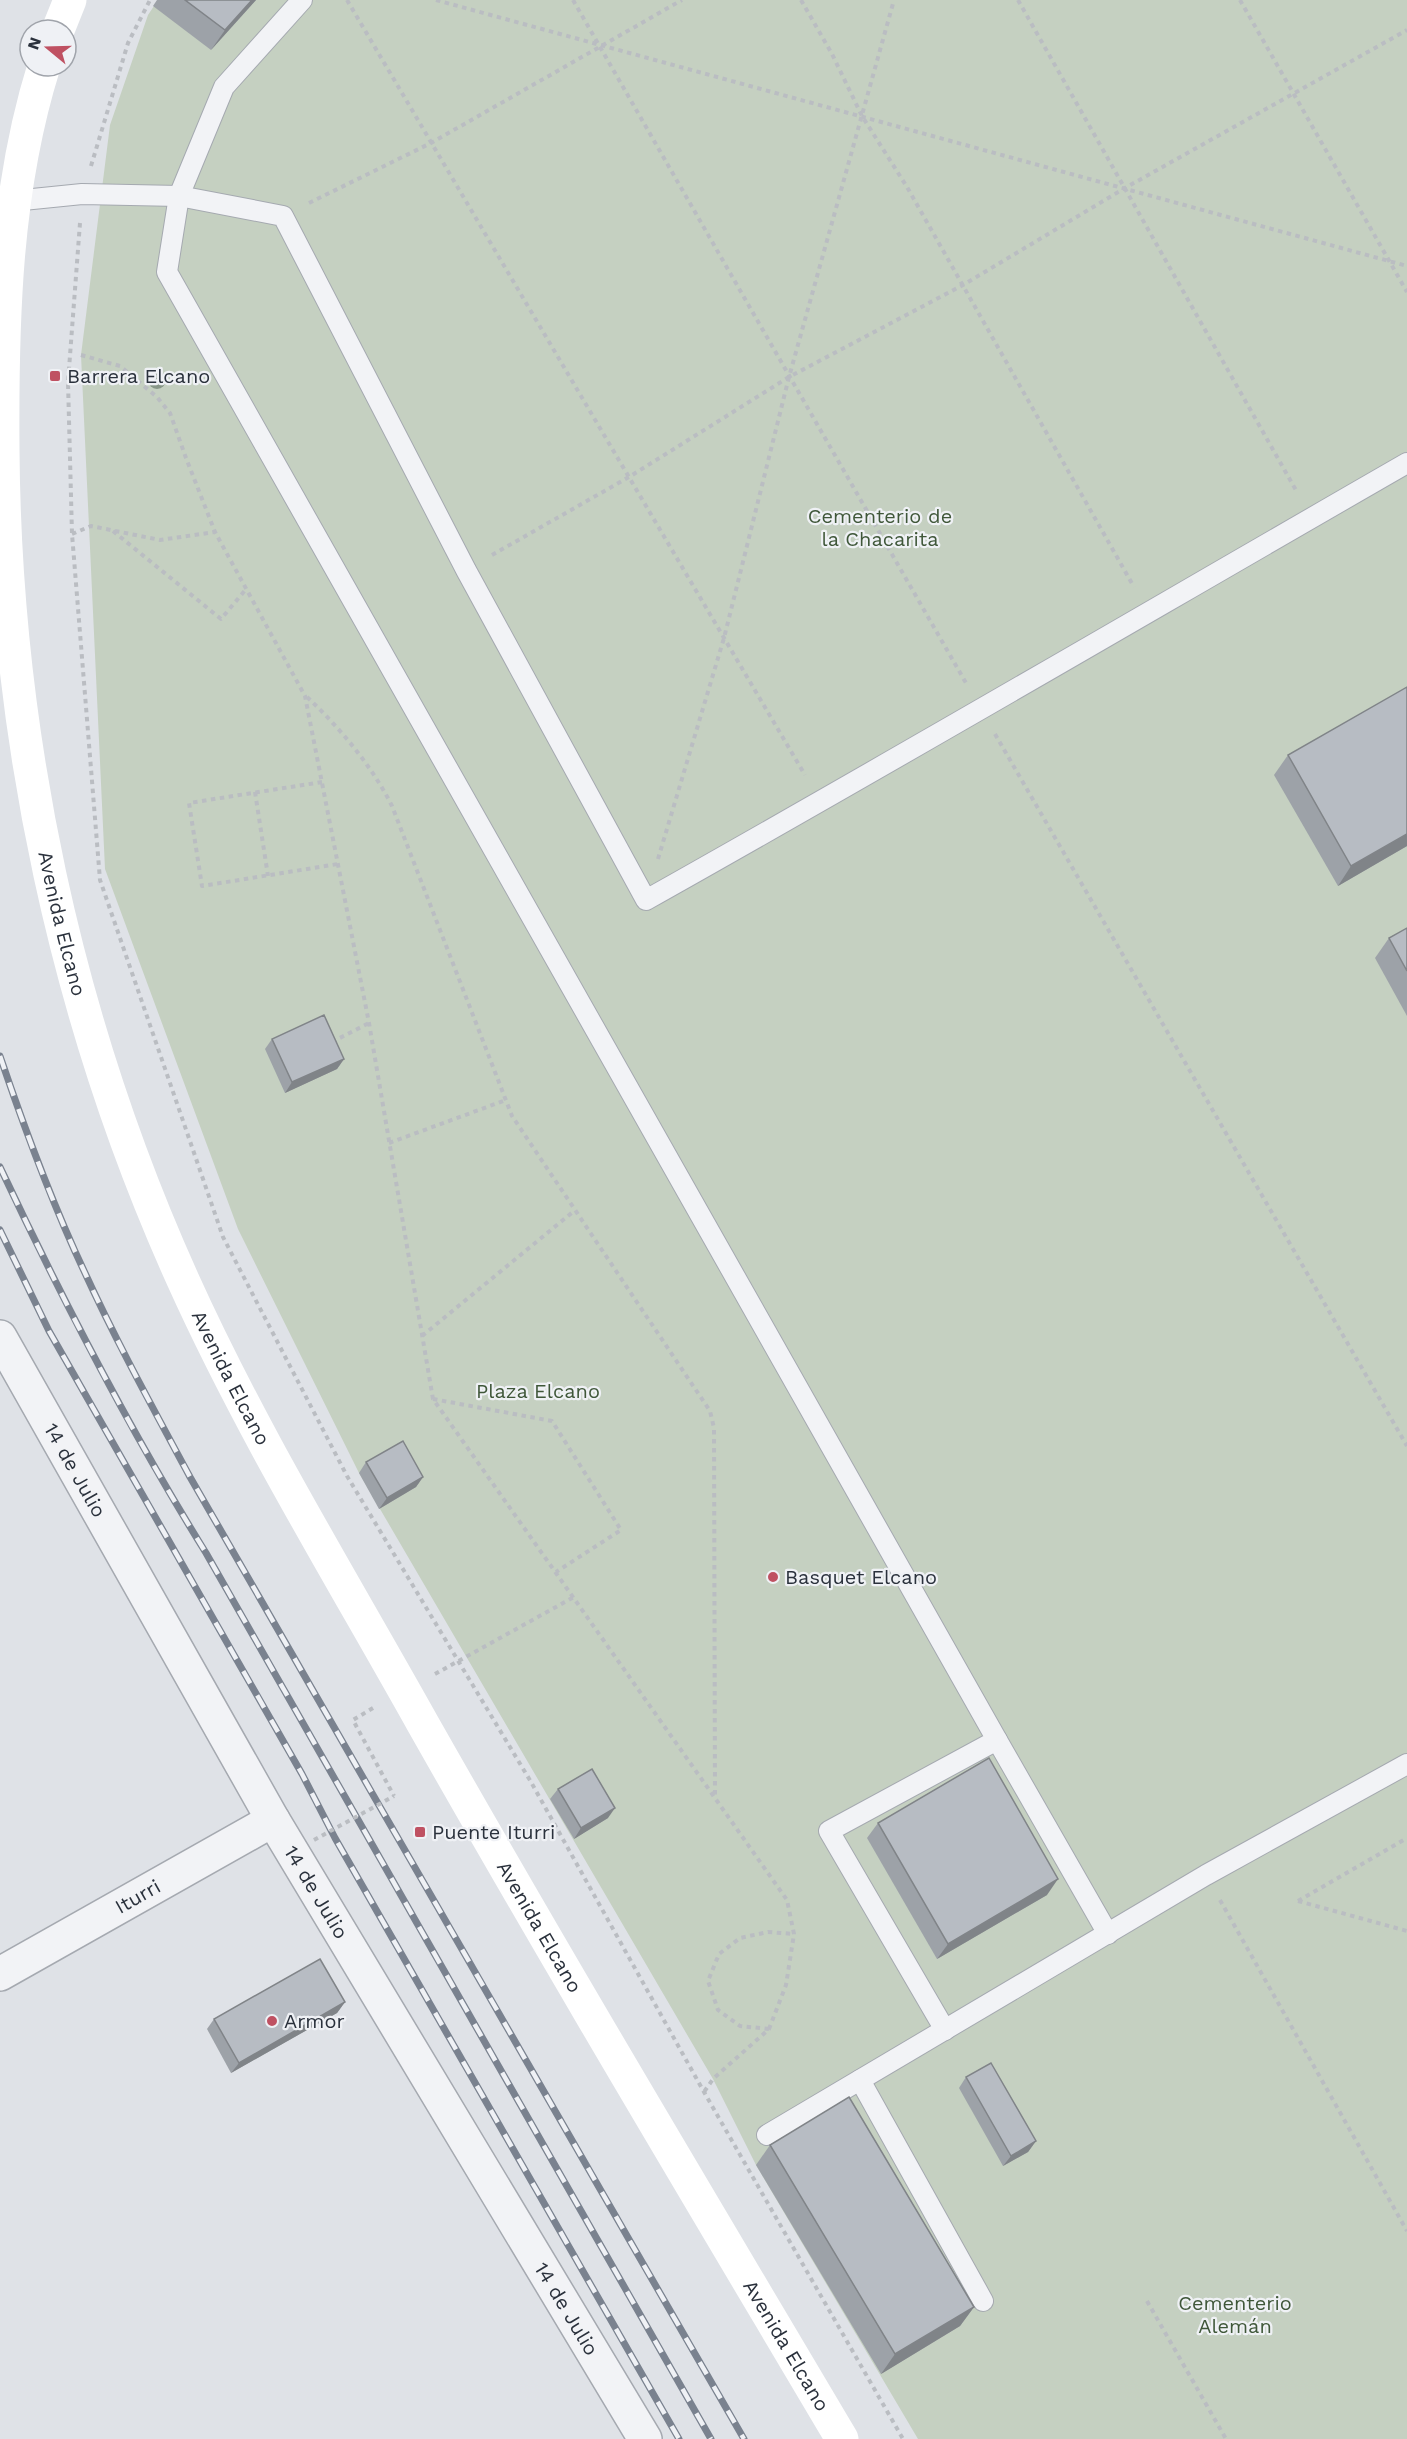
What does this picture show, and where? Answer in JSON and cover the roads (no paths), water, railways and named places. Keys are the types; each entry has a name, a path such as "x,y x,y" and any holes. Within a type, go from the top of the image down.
{"main road":[{"path":"63,18 70,0"},
{"name":"Avenida Elcano","path":"41,78 6,200 3,484 11,623 24,733 44,847 74,973 105,1079 140,1175 182,1278 237,1392 501,1861 842,2439"}],"street":[{"name":"14 de Julio","path":"0,1337 273,1820 645,2439"},
{"name":"Iturri","path":"0,1974 273,1820"}],"lane":[{"path":"302,0 224,87 179,196 167,272 1108,1934"},
{"path":"6,200 82,194 179,196 283,216 466,570 646,900 821,802 1407,463"},
{"path":"945,2030 829,1831 997,1740"},
{"path":"767,2135 1206,1875 1407,1764"},
{"path":"860,2080 983,2301"}],"railway":[{"path":"0,1056 61,1220 110,1325 163,1427 744,2439"},
{"path":"0,1167 72,1314 123,1411 711,2439"},
{"path":"0,1230 49,1331 302,1774 335,1838 679,2439"}],"place":[{"name":"Barrera Elcano","path":"55,376"},
{"name":"Basquet Elcano","path":"773,1577"},
{"name":"Puente Iturri","path":"420,1832"},
{"name":"Armor","path":"272,2021"}],"park label":[{"name":"Cementerio de la Chacarita","path":"880,528"},
{"name":"Plaza Elcano","path":"538,1391"},
{"name":"Cementerio Alemán","path":"1235,2314"}]}
